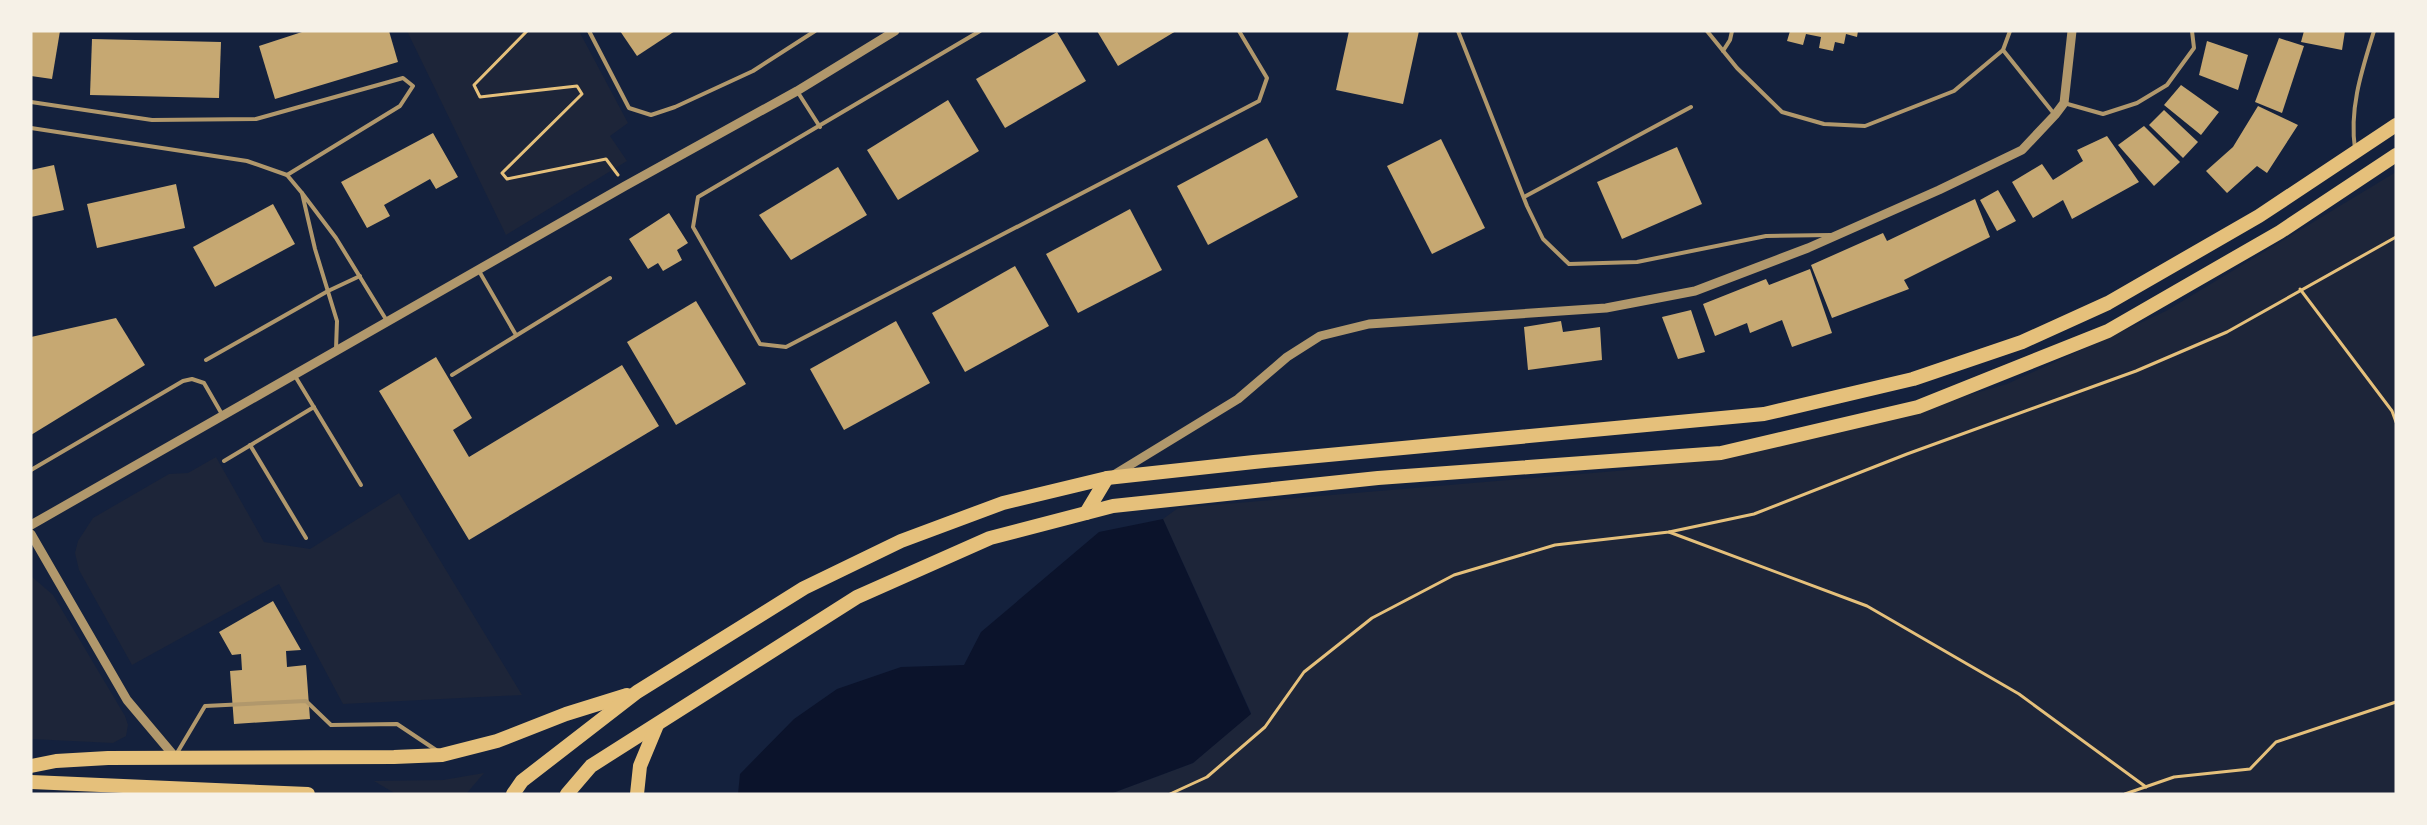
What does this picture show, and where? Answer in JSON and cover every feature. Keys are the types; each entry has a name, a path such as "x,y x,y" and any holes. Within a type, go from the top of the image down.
{"highway":[{"path":"513,794 522,781 637,692 804,588 901,541 1003,503 1107,478 1254,462 1764,414 1913,379 2022,342 2108,303 2259,216 2396,125"},
{"path":"567,794 591,766 857,597 990,538 1114,506 1378,478 1721,452 1918,407 2108,331 2280,232 2396,155"},
{"path":"1086,513 1107,478"},
{"path":"31,766 108,758 394,757 442,754 497,741 566,714 637,692"},
{"path":"637,794 640,766 657,724"},
{"path":"31,782 308,794"}],"street":[{"path":"31,525 625,186 797,91 894,31"},
{"path":"1107,478 1238,398 1287,357 1320,336 1369,324 1606,308 1686,292 1808,248 2022,150 2064,103 2072,31"},
{"path":"31,534 127,700 175,757"}],"lane":[{"path":"590,31 629,108 651,115 675,107 753,71 815,31"},
{"path":"980,31 820,127 698,197 694,227 760,344 786,347 1259,101 1267,78 1239,31"},
{"path":"1458,31 1524,197 1543,239 1569,264 1637,262 1766,236 1838,235"},
{"path":"1707,31 1723,51 1782,112 1824,124 1865,126 1954,92 2004,50 2010,31"},
{"path":"1723,51 1730,40 1732,31"},
{"path":"2064,103 2103,114 2137,103 2167,85 2194,48 2192,31"},
{"path":"2356,152 2352,129 2357,89 2374,31"},
{"path":"2004,50 2055,115"},
{"path":"31,102 152,120 256,119 403,78 414,86 400,106 287,175"},
{"path":"797,91 820,127"},
{"path":"1524,197 1691,107"},
{"path":"31,128 247,161 287,175 336,238 387,321"},
{"path":"302,193 337,321 336,351"},
{"path":"479,271 516,335"},
{"path":"206,360 328,291 360,276"},
{"path":"452,375 610,278"},
{"path":"295,375 362,485"},
{"path":"31,470 183,381 192,379 204,383 223,416"},
{"path":"224,460 314,407"},
{"path":"250,445 306,538"},
{"path":"175,757 206,706 306,701 331,725 397,724 442,754"}],"path":[{"path":"527,31 474,86 480,96 577,86 582,94 502,173 507,179 606,159 625,186"},
{"path":"1170,794 1207,777 1265,727 1304,672 1372,618 1454,575 1555,545 1669,532 1754,514 1907,454 2136,371 2227,332 2300,289 2396,237"},
{"path":"2300,289 2392,411 2396,422"},
{"path":"1669,532 1867,606 2019,694 2146,786"},
{"path":"2126,794 2174,777 2250,769 2276,742 2396,702"}],"shaded area":[{"path":"407,31 579,31 628,123 610,136 627,161 506,235"},
{"path":"2396,172 2396,794 1110,794 1193,763 1251,713 1163,519 1178,508 1640,469 1845,430 2007,384 2166,311"},
{"path":"216,457 264,542 310,549 399,493 522,695 343,704 279,584 132,665 79,570 75,553 78,541 93,518 169,474 188,473"},
{"path":"1163,519 1251,714 1193,763 1110,794 738,794 740,774 794,719 837,689 901,667 964,665 981,632 1099,532"},
{"path":"31,576 53,595 125,716 128,725 126,736 113,743 31,739"},
{"path":"484,773 466,794 396,794 374,781 443,780"}],"building":[{"path":"31,31 60,31 52,79 31,76"},
{"path":"305,31 389,31 398,62 275,99 259,46"},
{"path":"620,31 675,31 637,56"},
{"path":"1097,31 1176,31 1118,66"},
{"path":"1349,31 1419,31 1403,104 1336,90"},
{"path":"1790,31 1858,31 1857,37 1846,34 1844,44 1835,42 1833,51 1819,48 1821,37 1806,34 1803,45 1787,41"},
{"path":"2304,31 2345,31 2342,50 2301,42"},
{"path":"1057,32 1086,81 1005,128 976,79"},
{"path":"2279,38 2304,46 2282,113 2255,102"},
{"path":"92,39 221,42 219,98 90,95"},
{"path":"2207,41 2248,55 2238,90 2199,75"},
{"path":"2181,85 2219,112 2201,135 2164,105"},
{"path":"948,100 979,151 898,200 867,150"},
{"path":"2258,106 2298,125 2267,173 2257,166 2227,193 2206,171 2233,147"},
{"path":"2164,110 2198,142 2183,158 2149,125"},
{"path":"2144,126 2180,162 2154,186 2118,145"},
{"path":"433,133 458,177 436,189 430,179 384,205 390,216 367,228 341,182"},
{"path":"2107,136 2139,182 2072,219 2063,200 2033,218 2012,182 2042,164 2053,180 2083,161 2077,150"},
{"path":"1267,138 1298,197 1208,245 1177,186"},
{"path":"1441,139 1485,228 1432,254 1387,166"},
{"path":"1677,147 1702,204 1622,239 1597,182"},
{"path":"54,165 64,210 31,217 31,170"},
{"path":"838,167 867,215 791,260 759,215"},
{"path":"176,184 185,228 97,248 87,204"},
{"path":"1998,190 2016,221 1997,231 1980,200"},
{"path":"1975,199 1990,237 1904,280 1909,289 1832,318 1811,265 1883,233 1887,241"},
{"path":"273,204 295,244 215,287 193,247"},
{"path":"1130,209 1162,270 1078,313 1046,254"},
{"path":"669,213 688,243 677,250 682,260 663,271 658,263 648,269 629,239"},
{"path":"1015,266 1049,326 965,372 932,313"},
{"path":"1810,269 1832,333 1792,347 1782,320 1750,333 1747,323 1715,336 1703,304 1766,279 1769,285"},
{"path":"696,301 746,384 676,425 627,342"},
{"path":"1691,310 1705,352 1678,359 1662,317"},
{"path":"116,318 145,365 31,435 31,337"},
{"path":"896,321 930,383 844,430 810,369"},
{"path":"1561,321 1563,332 1600,327 1602,360 1528,370 1524,327"},
{"path":"436,357 472,418 453,430 469,457 622,365 659,426 469,540 379,391"},
{"path":"273,601 301,650 286,651 287,667 306,665 310,719 234,724 230,671 242,670 241,654 232,655 219,632"}]}
